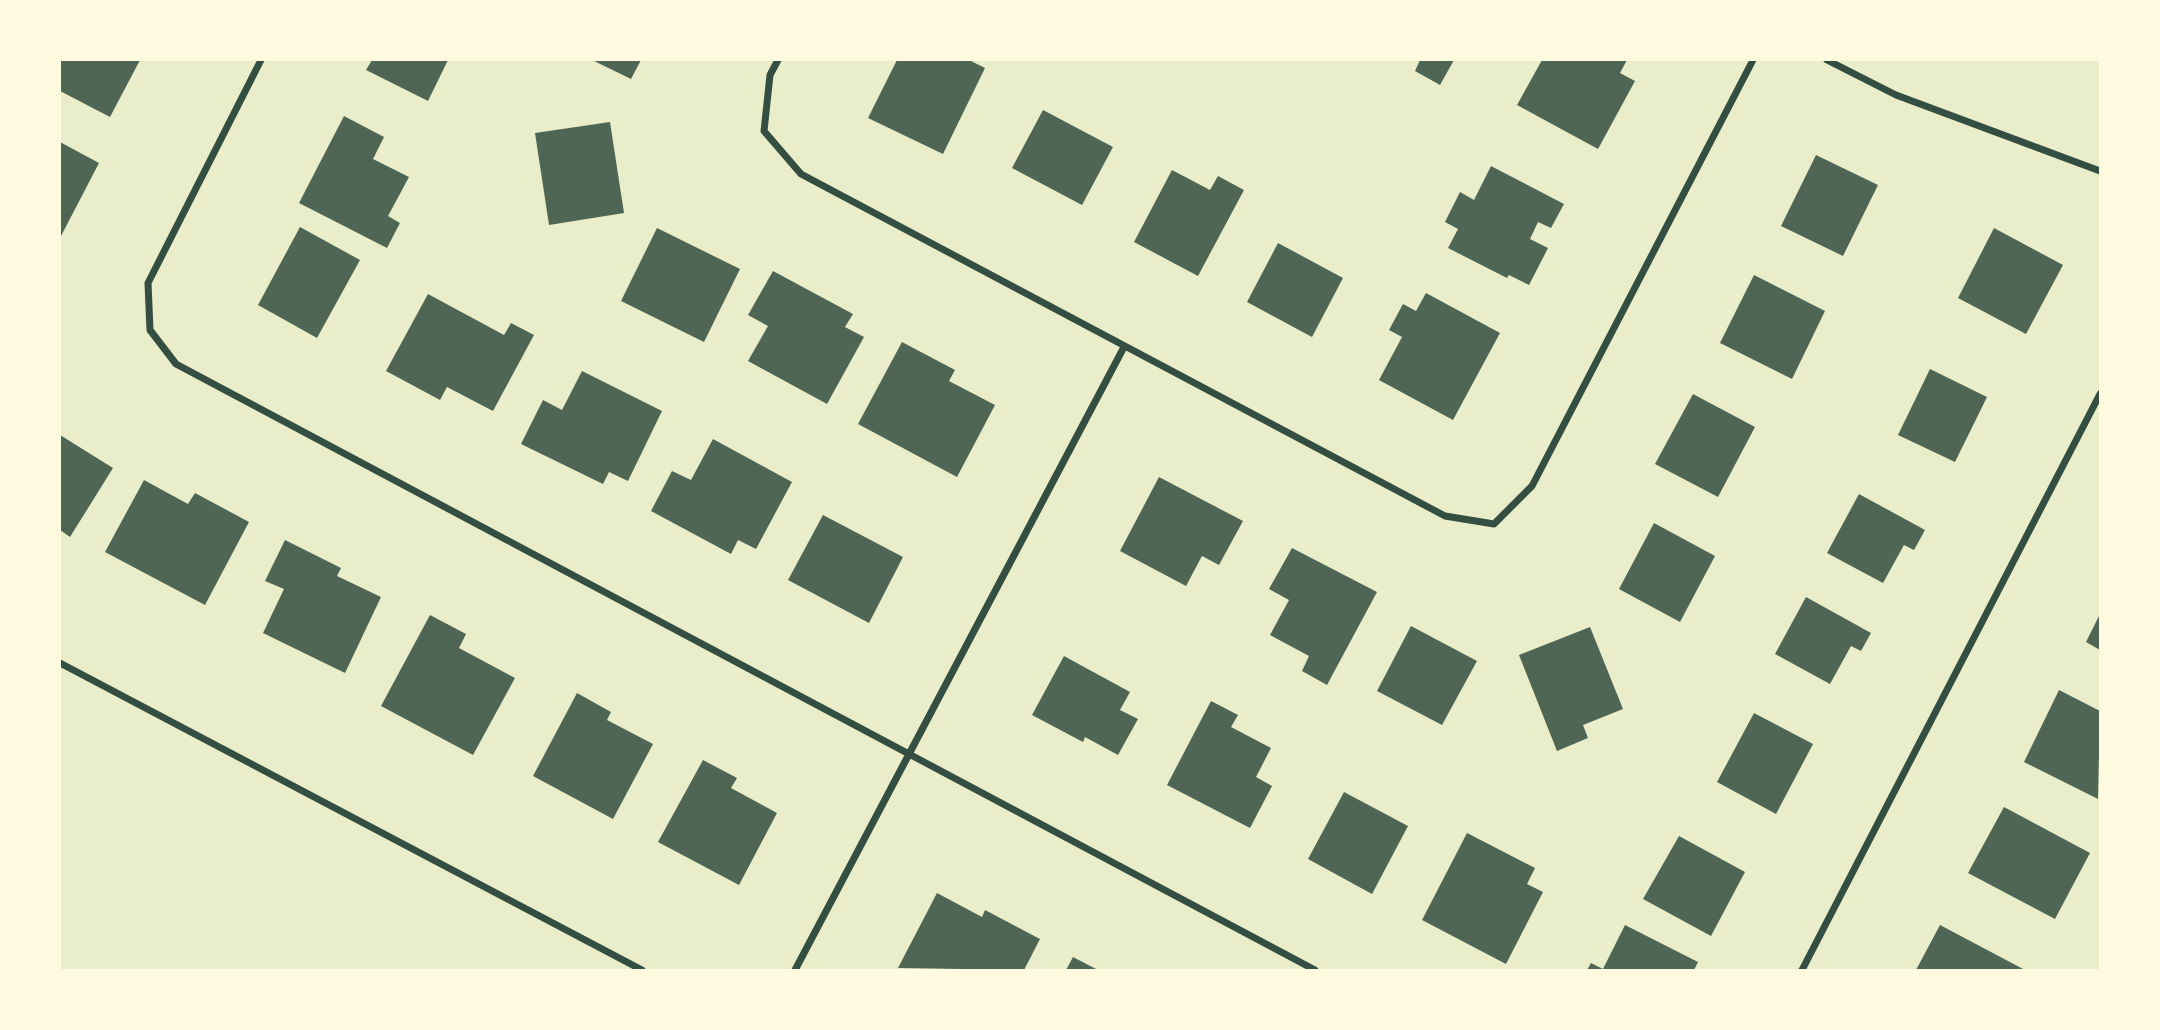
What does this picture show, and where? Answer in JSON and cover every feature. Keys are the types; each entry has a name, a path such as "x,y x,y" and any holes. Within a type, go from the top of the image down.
{"street":[{"path":"261,60 148,283 150,330 176,364 1315,971"},
{"path":"778,60 770,75 764,131 800,174 1445,516 1494,524 1532,486 1753,60"},
{"path":"1828,60 1896,94 2101,171"},
{"path":"795,971 1124,346"},
{"path":"1802,971 2101,394"},
{"path":"60,663 642,971"}],"building":[{"path":"60,60 140,60 110,117 60,91"},
{"path":"372,60 448,60 428,101 366,70"},
{"path":"592,60 641,60 631,79"},
{"path":"897,60 969,60 985,68 943,154 868,118"},
{"path":"1420,60 1454,60 1440,85 1415,71"},
{"path":"1542,60 1627,60 1620,73 1635,81 1598,149 1517,105"},
{"path":"1043,110 1113,147 1082,205 1012,168"},
{"path":"344,116 384,137 373,159 409,177 388,216 400,223 387,248 299,203"},
{"path":"610,122 624,213 549,225 535,133"},
{"path":"60,142 99,163 60,238"},
{"path":"1816,155 1878,185 1843,256 1781,226"},
{"path":"1491,166 1564,204 1551,228 1538,222 1530,239 1548,248 1529,285 1509,275 1507,278 1448,248 1458,229 1445,222 1460,192 1474,200"},
{"path":"1172,170 1210,190 1218,176 1244,190 1198,276 1134,242"},
{"path":"300,227 360,260 317,338 258,305"},
{"path":"657,228 740,269 704,342 621,301"},
{"path":"1994,228 2063,265 2026,334 1958,298"},
{"path":"1278,243 1343,278 1312,337 1247,302"},
{"path":"773,271 853,314 845,327 864,337 827,404 748,361 768,326 748,315"},
{"path":"1754,275 1825,311 1792,379 1720,343"},
{"path":"1426,293 1500,333 1453,420 1379,380 1402,337 1389,330 1403,304 1416,311"},
{"path":"428,294 504,335 511,323 534,335 493,411 447,387 440,400 386,371"},
{"path":"902,342 955,370 949,381 995,405 957,477 858,424"},
{"path":"1930,369 1987,397 1955,462 1898,435"},
{"path":"582,371 662,411 628,481 609,472 603,484 521,444 543,400 562,410"},
{"path":"1693,394 1755,427 1718,497 1655,464"},
{"path":"60,435 113,468 70,537 60,530"},
{"path":"713,439 792,482 756,549 738,540 731,554 651,511 672,471 691,480"},
{"path":"1159,477 1243,521 1219,565 1202,556 1186,586 1120,551"},
{"path":"144,480 188,504 195,493 249,522 205,605 105,552"},
{"path":"1859,494 1925,530 1914,550 1904,545 1883,583 1827,553"},
{"path":"823,515 903,557 869,623 788,580"},
{"path":"1654,523 1715,556 1680,622 1619,589"},
{"path":"285,540 341,568 337,576 381,597 345,673 263,633 284,589 265,581"},
{"path":"1292,548 1377,592 1327,685 1302,671 1309,656 1270,635 1289,600 1269,589"},
{"path":"1806,597 1871,633 1861,651 1851,646 1830,684 1775,654"},
{"path":"2100,614 2100,650 2086,642"},
{"path":"430,615 466,634 459,648 515,678 473,755 381,706"},
{"path":"1411,626 1477,661 1442,725 1377,691"},
{"path":"1590,627 1623,709 1583,725 1588,738 1557,751 1519,655"},
{"path":"1064,656 1130,692 1120,710 1138,719 1118,755 1085,737 1083,742 1032,715"},
{"path":"2059,690 2100,711 2098,799 2024,762"},
{"path":"577,693 611,712 607,720 653,744 613,819 533,776"},
{"path":"1211,701 1238,715 1231,727 1271,748 1256,777 1272,786 1250,828 1167,785"},
{"path":"1754,713 1813,744 1776,814 1717,782"},
{"path":"703,760 737,778 731,788 777,813 739,885 658,842"},
{"path":"1344,792 1408,826 1372,894 1308,859"},
{"path":"2004,807 2090,853 2055,919 1968,873"},
{"path":"1467,833 1535,868 1527,884 1543,892 1506,964 1422,920"},
{"path":"1679,836 1745,872 1711,936 1643,899"},
{"path":"937,893 982,917 985,910 1040,939 1024,970 898,968"},
{"path":"1625,925 1698,962 1694,970 1587,970 1591,963 1603,969"},
{"path":"1940,925 2025,970 1916,970"},
{"path":"1073,957 1098,970 1066,970"}]}
